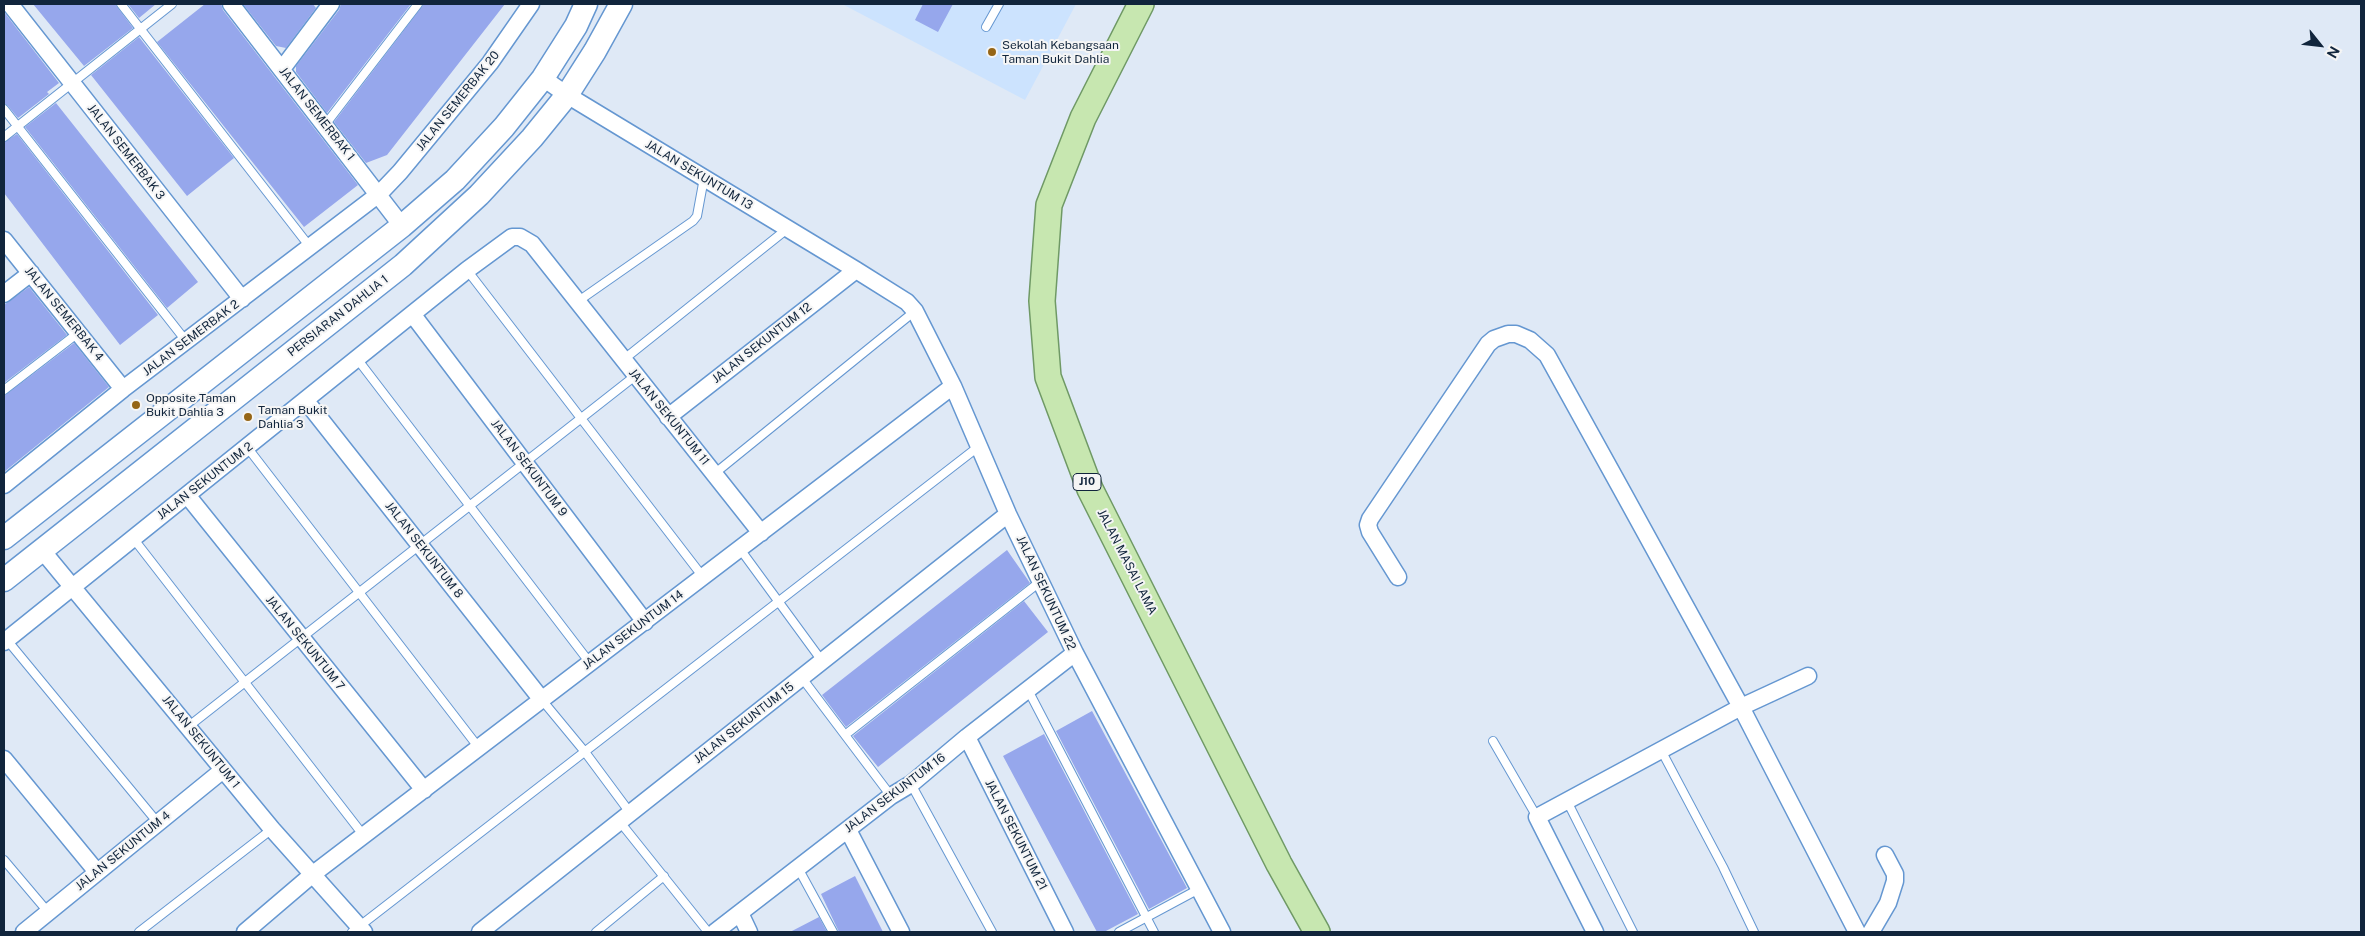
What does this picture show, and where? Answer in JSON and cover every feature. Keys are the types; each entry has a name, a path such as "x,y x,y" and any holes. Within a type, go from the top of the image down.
{"main road":[{"name":"JALAN MASAI LAMA","path":"1141,4 1083,118 1049,205 1042,301 1048,377 1090,489 1279,864 1316,932"}],"street":[{"name":"JALAN SEMERBAK 3","path":"10,4 242,299"},
{"name":"JALAN SEMERBAK 1","path":"231,4 402,226"},
{"path":"282,69 331,4"},
{"name":"JALAN SEMERBAK 20","path":"379,194 400,172 490,63 531,4"},
{"path":"4,538 402,226 455,180 504,128 544,78 576,26 586,4"},
{"name":"PERSIARAN DAHLIA 1","path":"4,580 403,265 479,195 532,138 567,95 595,51 621,4"},
{"name":"JALAN SEKUNTUM 13","path":"544,78 567,95 856,270"},
{"name":"JALAN SEMERBAK 2","path":"4,484 124,389 379,194"},
{"name":"JALAN SEKUNTUM 2","path":"5,641 358,360 467,270 512,237 526,239 546,263"},
{"name":"JALAN SEMERBAK 4","path":"4,240 124,389"},
{"name":"JALAN SEKUNTUM 11","path":"546,263 761,533"},
{"name":"JALAN SEKUNTUM 22","path":"856,270 907,302 915,311 953,386 1008,514 1074,653 1222,932"},
{"name":"JALAN SEKUNTUM 12","path":"668,416 856,270"},
{"path":"4,294 30,273"},
{"name":"JALAN SEKUNTUM 9","path":"413,315 645,622"},
{"path":"1398,577 1370,532 1368,525 1370,519 1488,344 1494,338 1508,334 1522,336 1539,347 1547,355 1741,707 1858,932"},
{"name":"JALAN SEKUNTUM 14","path":"245,932 313,874 953,386"},
{"name":"JALAN SEKUNTUM 8","path":"306,400 542,700"},
{"name":"JALAN SEKUNTUM 7","path":"187,495 424,790"},
{"name":"JALAN SEKUNTUM 15","path":"480,932 1008,514"},
{"name":"JALAN SEKUNTUM 1","path":"41,550 189,726 272,829 313,874 359,930"},
{"name":"JALAN SEKUNTUM 16","path":"715,932 891,796 911,784 967,737 1074,653"},
{"path":"1595,932 1537,817 1741,707 1808,676"},
{"name":"JALAN SEKUNTUM 21","path":"967,737 1065,932"},
{"path":"4,759 97,872"},
{"name":"JALAN SEKUNTUM 4","path":"24,932 223,770"},
{"path":"848,830 901,932"},
{"path":"1871,932 1888,903 1895,881 1895,874 1885,855"},
{"path":"740,914 749,932"}],"lane":[{"path":"121,4 310,247"},
{"path":"4,137 172,4"},
{"path":"325,125 418,4"},
{"path":"986,28 999,4"},
{"path":"4,109 186,342"},
{"path":"577,302 693,221 696,216 704,178"},
{"path":"623,360 789,228"},
{"path":"467,270 703,577"},
{"path":"714,474 915,311"},
{"path":"4,390 78,333"},
{"path":"358,360 590,663"},
{"path":"189,726 635,376"},
{"path":"247,447 480,748"},
{"path":"359,930 978,447"},
{"path":"133,538 364,836"},
{"path":"740,549 822,661"},
{"path":"845,735 1041,581"},
{"path":"5,641 158,823"},
{"path":"802,678 891,796"},
{"path":"1028,690 1154,932"},
{"path":"542,700 586,752 664,876 708,932"},
{"path":"1493,741 1537,817"},
{"path":"1661,750 1723,868 1754,932"},
{"path":"911,784 992,932"},
{"path":"1567,801 1633,932"},
{"path":"139,932 272,829"},
{"path":"4,860 48,912"},
{"path":"798,868 833,932"},
{"path":"596,932 664,876"},
{"path":"1118,932 1199,889"}],"shaded area":[{"name":"Sekolah Kebangsaan Taman Bukit Dahlia","path":"842,4 1076,4 1025,100"}],"building":[{"path":"33,4 115,4 133,28 84,66"},
{"path":"128,4 156,4 139,18"},
{"path":"205,4 221,4 223,10 358,185 304,227 157,42"},
{"path":"243,4 313,4 316,8 286,48 276,46"},
{"path":"341,4 411,4 327,113 296,72 296,66 339,10"},
{"path":"424,4 505,4 387,155 366,163 334,122"},
{"path":"923,4 953,4 938,32 915,20"},
{"path":"4,12 59,83 47,92 49,94 18,118 4,103"},
{"path":"139,37 234,158 187,196 91,75"},
{"path":"56,103 198,282 167,308 25,127"},
{"path":"17,134 158,315 120,345 4,193 4,142"},
{"path":"29,287 67,335 4,383 4,305"},
{"path":"74,343 109,387 4,472 4,396"},
{"path":"1007,550 1030,583 846,727 822,695"},
{"path":"1024,601 1048,632 878,767 853,736"},
{"path":"1092,711 1187,888 1149,909 1056,731"},
{"path":"1044,734 1138,914 1104,932 1097,932 1003,756"},
{"path":"855,876 883,932 839,932 821,894"},
{"path":"819,917 827,932 790,932"}],"place":[{"name":"Sekolah Kebangsaan Taman Bukit Dahlia","path":"992,52"},
{"name":"Opposite Taman Bukit Dahlia 3","path":"136,405"},
{"name":"Taman Bukit Dahlia 3","path":"248,417"}]}
